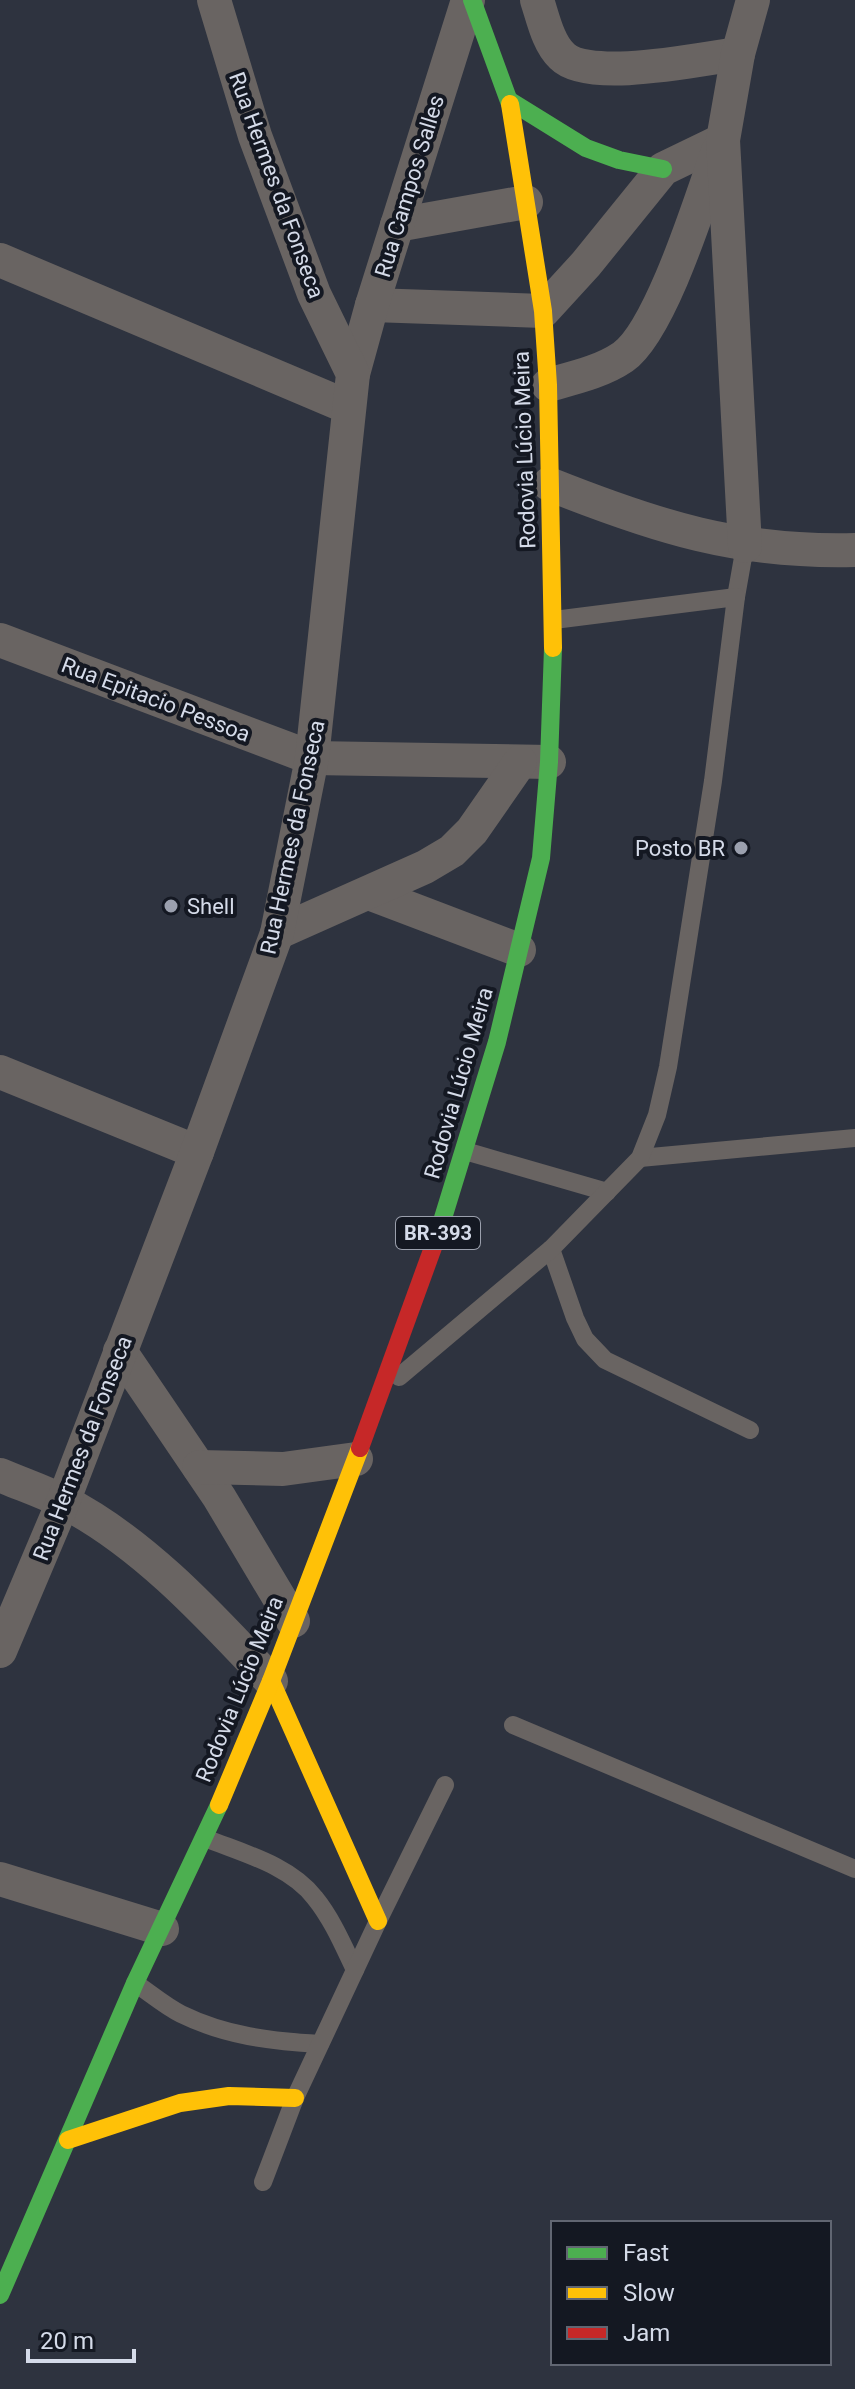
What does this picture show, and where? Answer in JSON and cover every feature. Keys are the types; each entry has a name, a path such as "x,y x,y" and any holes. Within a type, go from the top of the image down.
{"highway":[{"name":"Rodovia Lúcio Meira","path":"0,2295 135,1983 205,1838 271,1681 382,1391 465,1151 497,1042 541,858 534,762 554,620 543,311 510,101 470,0"},
{"path":"510,101 586,148 619,160 663,169"},
{"path":"271,1681 378,1921"},
{"path":"68,2140 180,2103 229,2096 295,2098"}],"street":[{"name":"Rua Hermes da Fonseca","path":"0,1651 63,1502 277,933 312,758 353,374 314,294 255,136 214,0"},
{"name":"Rua Campos Salles","path":"353,374 397,225 470,0"},
{"path":"537,0 551,40 562,57 576,65 610,70 738,54"},
{"path":"548,385 600,370 625,355 647,329 672,275 723,140 738,54 754,2"},
{"path":"372,305 543,311 602,246 663,169 723,140"},
{"path":"723,140 745,546"},
{"path":"397,225 526,202"},
{"path":"0,260 348,407"},
{"path":"549,484 639,519 745,546 812,551 855,550"},
{"name":"Rua Epitacio Pessoa","path":"0,640 312,758 534,762"},
{"path":"277,933 425,867 452,851 534,762"},
{"path":"369,893 519,950"},
{"path":"0,1072 197,1152"},
{"path":"120,1351 199,1467 293,1621"},
{"path":"199,1467 283,1469 356,1459"},
{"path":"0,1475 63,1502 103,1526 168,1578 271,1681"},
{"path":"0,1879 162,1929"}],"lane":[{"path":"382,1391 551,1249 640,1158 657,1115 668,1067 713,781 745,546"},
{"path":"554,620 736,597"},
{"path":"640,1158 855,1138"},
{"path":"465,1151 607,1192"},
{"path":"551,1249 585,1339 605,1360 750,1430"},
{"path":"513,1725 855,1869"},
{"path":"263,2182 295,2098 445,1785"},
{"path":"205,1838 283,1870 314,1896 355,1970"},
{"path":"135,1983 178,2013 223,2032 261,2040 320,2044"}],"traffic: fast":[{"path":"472,0 510,104"},
{"path":"510,101 586,148 619,160 663,169"},
{"path":"439,1231 497,1042 541,858 549,762 553,648"},
{"path":"0,2295 135,1983 219,1805"}],"traffic: slow":[{"path":"510,104 543,311 548,385 553,648"},
{"path":"219,1805 271,1681 360,1448"},
{"path":"271,1681 378,1921"},
{"path":"68,2140 180,2103 229,2096 295,2098"}],"traffic: jam":[{"path":"360,1448 439,1231"}],"place":[{"name":"Posto BR","path":"741,848"},
{"name":"Shell","path":"171,906"}]}
